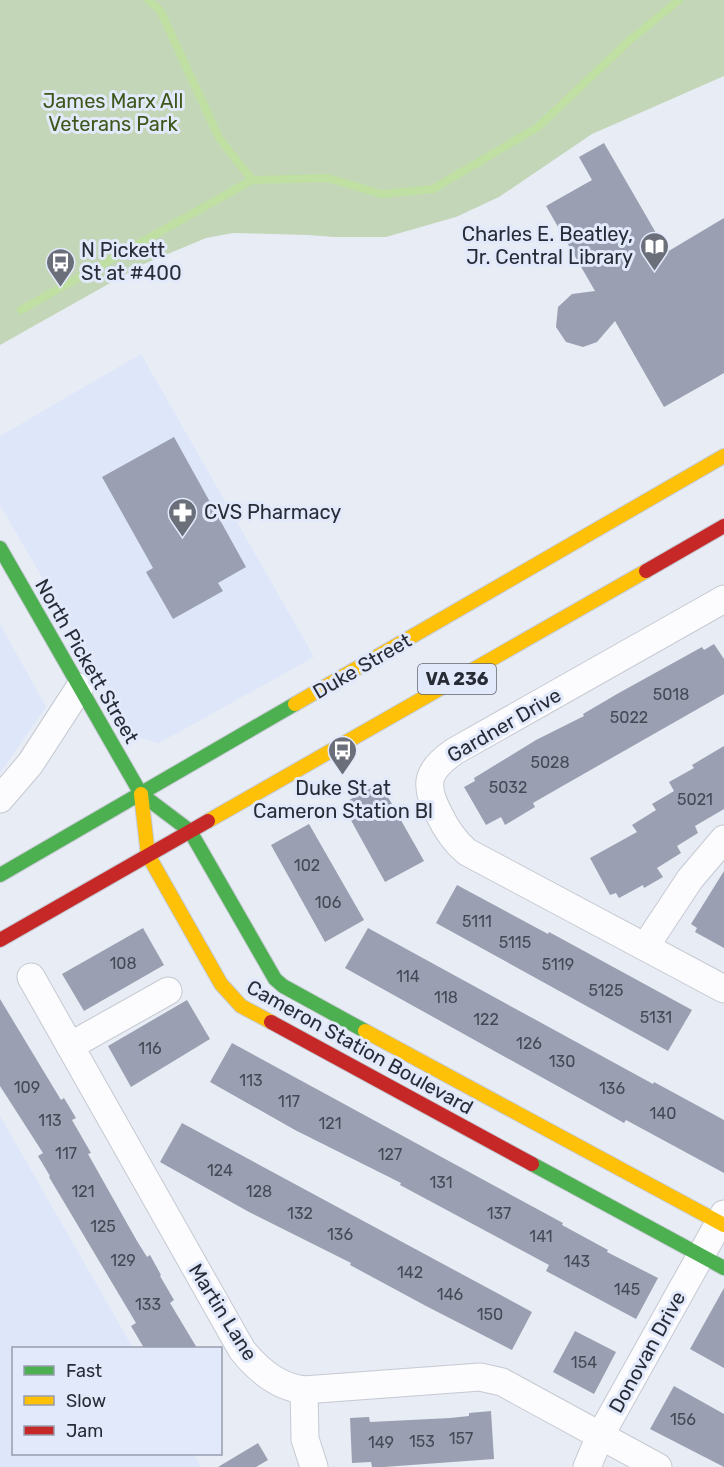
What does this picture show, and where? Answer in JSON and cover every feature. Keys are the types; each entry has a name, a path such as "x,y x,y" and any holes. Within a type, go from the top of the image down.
{"street":[{"name":"Duke Street","path":"0,875 724,456"},
{"name":"VA 236","path":"0,940 724,526"},
{"name":"North Pickett Street","path":"0,548 141,794"},
{"name":"Gardner Drive","path":"724,599 455,751 439,763 429,783 431,799 447,829 466,852 724,989"},
{"path":"0,799 30,764 80,687"},
{"name":"Cameron Station Boulevard","path":"141,794 190,831 268,968 283,986 716,1231 724,1268"},
{"name":"Cameron Station Boulevard","path":"141,794 148,855 221,984 241,1006 716,1231"},
{"path":"645,947 690,879 724,839"},
{"name":"Martin Lane","path":"31,977 242,1350 251,1362 267,1376 283,1385 304,1390 480,1377 491,1379 502,1382 658,1467"},
{"path":"70,1046 168,991"},
{"name":"Donovan Drive","path":"587,1467 600,1436 716,1231"},
{"path":"304,1390 305,1439 314,1467"}],"shaded area":[{"path":"141,354 314,657 159,743 135,737 0,505 0,436"},
{"path":"0,624 46,707 0,773"},
{"path":"0,1116 132,1347 12,1347 12,1455 194,1455 201,1467 0,1467"}],"green space":[{"name":"James Marx All Veterans Park","path":"0,0 724,0 724,76 592,134 499,197 456,217 386,237 233,233 206,238 144,264 0,345"}],"building":[{"name":"Charles E. Beatley, Jr. Central Library","path":"604,143 667,252 724,218 724,373 664,407 615,321 597,342 583,347 566,342 556,327 558,307 572,294 595,291 546,206 592,180 579,157"},
{"name":"CVS Pharmacy","path":"174,437 246,567 218,583 223,591 173,619 146,572 153,568 102,477"},
{"path":"714,644 724,659 724,694 533,803 535,807 505,825 501,817 486,825 464,787 475,781 474,778 536,740 584,716 583,714 617,694 702,647 704,650"},
{"path":"724,746 724,809 695,826 698,833 677,846 681,853 657,868 663,877 619,898 616,893 610,895 590,858 637,832 632,825 656,810 652,804 674,791 669,782 694,768 692,765"},
{"path":"380,783 424,861 385,882 342,804"},
{"path":"309,824 364,920 325,942 271,845"},
{"path":"724,871 724,948 695,932 697,928 691,924"},
{"path":"457,885 692,1010 668,1051 436,923"},
{"path":"143,928 164,965 84,1011 62,974"},
{"path":"368,928 653,1084 654,1082 724,1120 724,1173 626,1120 624,1123 345,968"},
{"path":"0,999 61,1100 64,1098 76,1118 72,1120 91,1153 88,1154 137,1241 147,1257 150,1255 174,1300 170,1303 196,1347 143,1347 131,1326 136,1323 38,1156 43,1153 0,1086"},
{"path":"187,1000 210,1039 131,1087 108,1046"},
{"path":"232,1043 563,1223 562,1225 608,1250 607,1252 658,1278 636,1319 546,1271 549,1265 400,1185 401,1183 295,1130 210,1082"},
{"path":"182,1123 532,1312 512,1350 350,1265 351,1263 249,1212 160,1162"},
{"path":"724,1288 724,1368 690,1349"},
{"path":"575,1331 616,1352 594,1394 553,1372"},
{"path":"674,1386 724,1414 724,1467 650,1429"},
{"path":"491,1411 494,1459 384,1467 372,1467 371,1462 352,1463 350,1418 369,1417 370,1422 450,1418"},
{"path":"258,1443 268,1460 256,1467 218,1467"}],"waterway":[{"path":"148,0 160,10 219,138 252,180"},
{"path":"21,310 252,180 328,178 381,194 433,189 538,127 630,40 679,0"}],"traffic: fast":[{"path":"0,548 141,794 190,831 275,979 283,986 365,1031"},
{"path":"0,875 295,704"},
{"path":"532,1164 724,1268"}],"traffic: slow":[{"path":"295,704 724,456"},
{"path":"208,821 646,571"},
{"path":"141,794 148,855 221,984 241,1006 271,1022"},
{"path":"365,1031 724,1225"}],"traffic: jam":[{"path":"646,571 724,526"},
{"path":"0,940 208,821"},
{"path":"271,1022 532,1164"}],"place":[{"name":"Charles E. Beatley, Jr. Central Library","path":"654,272"},
{"name":"N Pickett St at #400","path":"60,288"},
{"name":"CVS Pharmacy","path":"183,538"},
{"name":"Duke St at Cameron Station Bl","path":"343,776"}]}
